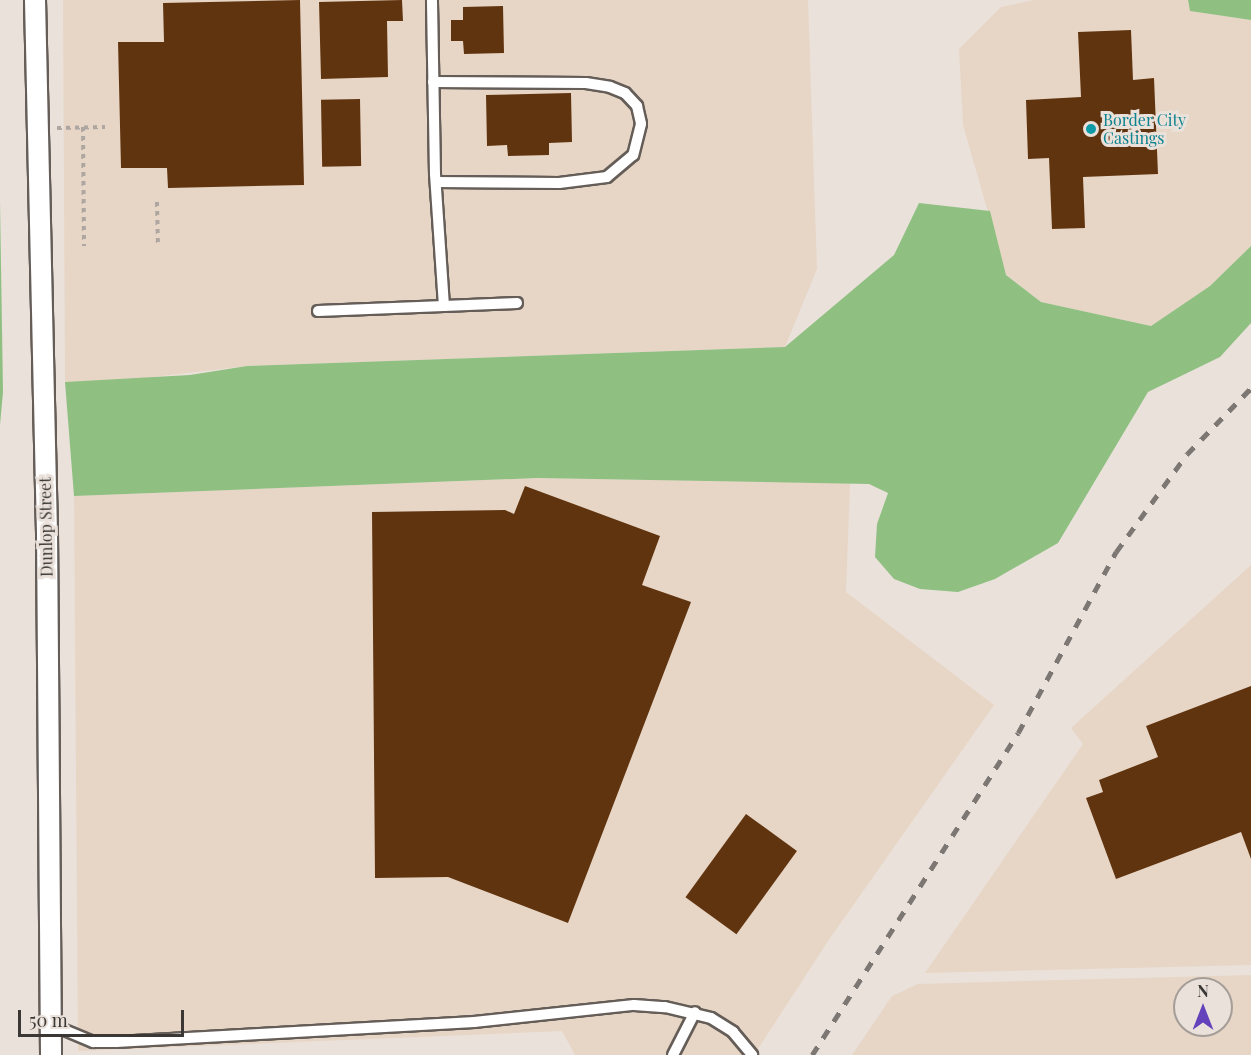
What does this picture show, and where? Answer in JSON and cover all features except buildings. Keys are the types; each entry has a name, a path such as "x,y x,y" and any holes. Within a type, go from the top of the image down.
{"street":[{"name":"Dunlop Street","path":"35,0 51,1055"}],"lane":[{"path":"432,0 436,182 444,306"},
{"path":"434,82 586,82 625,93 637,106 641,124 633,154 607,177 559,183 436,182"},
{"path":"318,311 518,303"},
{"path":"50,1024 93,1042 116,1042 474,1022 634,1005 695,1012 733,1032 752,1055"},
{"path":"673,1055 695,1012"}],"path":[{"path":"38,128 105,128"},
{"path":"83,128 84,246"},
{"path":"157,202 158,245"}],"shaded area":[{"path":"63,0 808,0 817,269 785,347 247,366 127,380 65,382"},
{"path":"1034,0 1188,0 1190,11 1251,20 1251,246 1210,286 1151,326 1041,302 1006,275 963,125 959,49 1001,7"},
{"path":"537,478 850,483 846,592 994,705 828,941 754,1055 575,1055 562,1031 78,1051 74,496"},
{"path":"1251,565 1251,965 925,973 1083,744 1071,728"},
{"path":"1251,975 1251,1055 852,1055 892,996 918,984 1173,977 1173,1037 1233,1037 1233,977 1177,977"}],"green space":[{"path":"1188,0 1251,0 1251,20 1190,11"},
{"path":"0,202 3,392 0,425"},
{"path":"919,203 990,211 1006,275 1041,302 1151,326 1210,286 1251,246 1251,323 1220,357 1148,392 1058,543 995,579 958,592 920,589 894,579 875,557 877,524 888,493 869,484 537,478 74,496 65,382 190,375 247,366 785,347 894,255"}],"railway":[{"path":"812,1055 1018,733 1116,552 1187,454 1251,388"}],"place":[{"name":"Border City Castings","path":"1091,129"}]}
